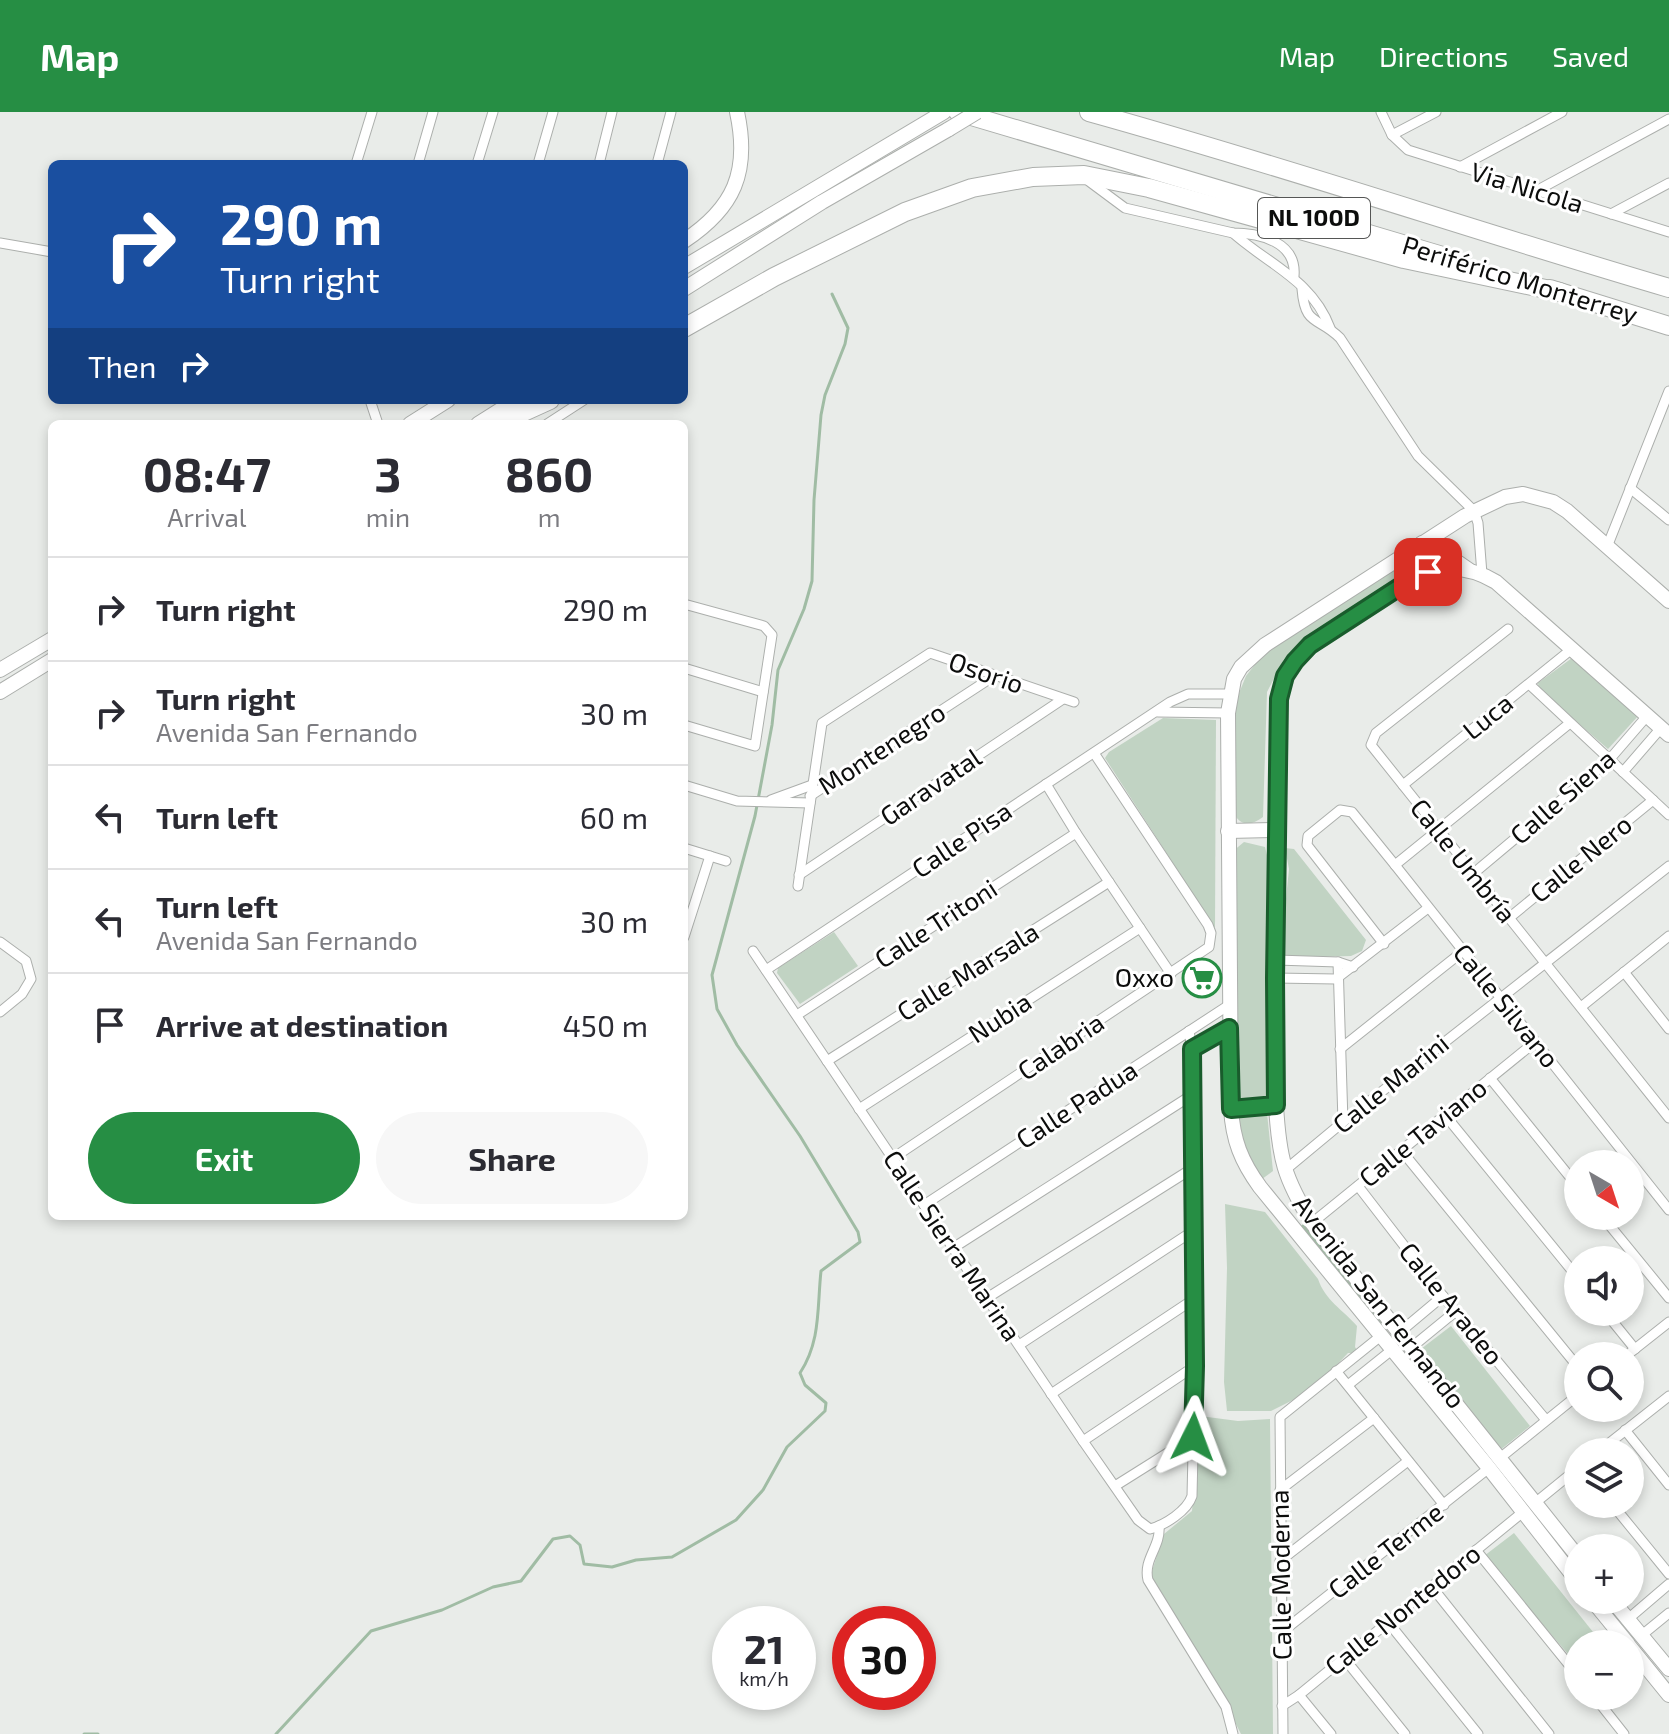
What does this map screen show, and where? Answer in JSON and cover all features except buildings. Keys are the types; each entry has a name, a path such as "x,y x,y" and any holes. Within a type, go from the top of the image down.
{"highway":[{"name":"Periférico Monterrey","path":"958,112 1669,326"},
{"name":"Periférico Monterrey","path":"1089,112 1238,153 1491,236 1669,288"},
{"path":"688,326 774,277 905,212 972,188 1033,177 1084,175 1149,188 1404,259 1560,292"},
{"path":"506,420 541,404"}],"street":[{"path":"357,160 372,112"},
{"path":"419,160 433,112"},
{"path":"478,160 493,112"},
{"path":"539,160 553,112"},
{"path":"600,160 612,112"},
{"path":"658,160 671,112"},
{"path":"688,238 711,221 731,197 740,171 742,151 737,112"},
{"path":"688,265 944,112"},
{"path":"688,286 977,112"},
{"path":"1381,112 1392,135 1436,112"},
{"path":"1460,167 1562,112"},
{"path":"1536,191 1669,119"},
{"name":"Via Nicola","path":"1392,135 1408,150 1669,232"},
{"path":"774,277 946,198 1020,182 1089,181 1125,208 1233,233 1250,233 1279,244 1293,258 1294,276"},
{"path":"1611,214 1669,183"},
{"path":"1233,233 1294,276 1302,289 1322,307 1330,328"},
{"path":"0,243 48,251"},
{"path":"1302,289 1306,312 1312,320 1330,328 1340,338 1418,456 1474,511 1478,523 1476,572"},
{"path":"1607,547 1666,407 1669,391"},
{"path":"416,420 441,404"},
{"path":"484,420 510,404"},
{"path":"553,420 578,404"},
{"path":"1630,488 1669,520"},
{"name":"Avenida San Fernando","path":"1494,1463 1393,1349 1246,1167 1235,1143 1229,1028 1229,694 1241,667 1251,655 1474,511 1523,494 1537,495 1553,502 1669,601"},
{"path":"1422,543 1496,582 1665,732"},
{"name":"Avenida San Fernando","path":"1476,572 1441,569 1417,578 1310,645 1285,676 1279,699 1276,830 1278,1141 1284,1171 1312,1223 1412,1347 1564,1561"},
{"path":"688,605 764,626 772,635 755,746 688,726"},
{"name":"Calle Umbría","path":"1508,629 1376,733 1371,745 1669,1118"},
{"path":"0,670 48,641"},
{"name":"Luca","path":"1403,785 1573,648"},
{"name":"Osorio","path":"812,785 822,723 930,653 1074,702"},
{"path":"0,692 48,662"},
{"path":"688,669 763,692"},
{"name":"Montenegro","path":"810,799 994,676"},
{"path":"1529,684 1669,815"},
{"name":"Calle Pisa","path":"766,970 1170,702 1188,694 1229,694"},
{"name":"Garavatal","path":"810,799 798,880 1063,699"},
{"path":"1158,712 1228,713"},
{"name":"Calle Siena","path":"1474,873 1609,760 1647,716"},
{"path":"1395,865 1570,723"},
{"name":"Calle Siena","path":"1623,772 1665,732"},
{"name":"Calabria","path":"893,1158 1207,950 1211,938 1208,925 1094,753"},
{"path":"1046,784 1171,974"},
{"path":"688,786 737,801 760,804 810,799 812,785 760,804"},
{"name":"Calle Nero","path":"1509,918 1653,800"},
{"name":"Calle Silvano","path":"1384,944 1307,845 1308,836 1340,810 1352,812 1669,1210"},
{"path":"1228,831 1276,830"},
{"name":"Calle Tritoni","path":"797,1015 1076,833"},
{"path":"688,849 726,861"},
{"path":"688,925 710,856"},
{"name":"Calle Marini","path":"1284,1171 1669,866"},
{"name":"Calle Marsala","path":"827,1061 1109,882"},
{"path":"1275,978 1336,979 1428,908"},
{"name":"Nubia","path":"859,1109 1140,928"},
{"path":"1581,1007 1669,937"},
{"path":"0,942 21,956 31,973 26,989 0,1012"},
{"name":"Calle Sierra Marina","path":"753,951 1142,1525 1150,1529 1159,1526"},
{"path":"1340,1049 1462,952"},
{"path":"1276,960 1338,962 1353,967"},
{"path":"1338,962 1336,979 1343,1122"},
{"path":"1624,972 1669,1029"},
{"name":"Calle Padua","path":"924,1205 1229,1005"},
{"path":"1192,1049 1229,1028"},
{"path":"1189,1031 1192,1049 1195,1366 1192,1496 1186,1508 1159,1526 1159,1538 1146,1566 1148,1580 1226,1707 1233,1734"},
{"name":"Calle Taviano","path":"1312,1223 1535,1042"},
{"path":"1490,1078 1564,1170"},
{"path":"953,1248 1192,1095"},
{"path":"1231,1109 1276,1105"},
{"path":"1445,1115 1564,1261"},
{"path":"1401,1150 1564,1350"},
{"path":"987,1298 1193,1168"},
{"name":"Calle Aradeo","path":"1358,1186 1443,1296 1546,1420"},
{"path":"1613,1230 1669,1298"},
{"path":"1019,1345 1193,1231"},
{"path":"1400,1332 1443,1296"},
{"path":"1051,1394 1194,1299"},
{"path":"1412,1347 1456,1311"},
{"path":"1644,1342 1669,1322"},
{"path":"1616,1326 1629,1342"},
{"path":"1382,1335 1336,1371 1444,1505"},
{"path":"1348,1385 1393,1349"},
{"path":"1083,1441 1195,1366"},
{"name":"Calle Moderna","path":"1281,1732 1280,1417 1336,1371"},
{"path":"1615,1438 1669,1396"},
{"name":"Calle Terme","path":"1282,1632 1564,1406"},
{"path":"1280,1490 1374,1418"},
{"path":"1625,1430 1669,1485"},
{"path":"1115,1486 1193,1437"},
{"path":"1280,1561 1408,1461"},
{"name":"Calle Nontedoro","path":"1282,1706 1564,1479"},
{"name":"Avenida San Fernando","path":"1529,1508 1564,1543"},
{"path":"1623,1518 1669,1574"},
{"path":"1476,1550 1564,1651"},
{"path":"1628,1619 1669,1584"},
{"path":"1432,1587 1549,1734"},
{"path":"1644,1633 1669,1613"},
{"path":"1603,1614 1616,1630"},
{"path":"1624,1614 1638,1630"},
{"path":"1388,1622 1478,1734"},
{"path":"1644,1638 1669,1669"},
{"path":"1344,1658 1405,1734"},
{"path":"1644,1664 1669,1695"},
{"path":"1299,1695 1331,1734"},
{"path":"1605,1710 1624,1734"}],"green space":[{"path":"1419,553 1427,553 1443,561 1418,568 1284,659 1267,692 1263,817 1254,822 1241,822 1232,810 1235,703 1246,676 1264,653"},
{"path":"1572,658 1639,715 1608,749 1539,689 1538,683"},
{"path":"1163,718 1216,720 1215,928 1105,758 1109,752"},
{"path":"1244,842 1265,847 1268,859 1269,1099 1234,1102 1232,852"},
{"path":"1285,848 1294,849 1366,940 1362,951 1351,956 1280,958 1289,869"},
{"path":"834,932 858,966 800,1004 777,973 778,968"},
{"path":"1267,1113 1273,1171 1258,1182 1234,1114"},
{"path":"1225,1204 1265,1212 1330,1299 1357,1326 1355,1347 1359,1353 1348,1353 1313,1390 1271,1411 1227,1411 1224,1382"},
{"path":"1451,1326 1530,1426 1499,1451 1417,1352"},
{"path":"1200,1416 1238,1421 1270,1419 1273,1734 1241,1734 1210,1673 1148,1583 1164,1534 1192,1511"},
{"path":"1514,1533 1564,1596 1564,1614 1579,1614 1591,1630 1564,1630 1564,1649 1484,1556"}],"waterway":[{"path":"276,1734 371,1631 442,1610 493,1587 521,1581 553,1539 570,1536 580,1545 584,1564 612,1567 636,1560 672,1557 736,1520 763,1490 787,1447 825,1411 826,1403 805,1385 800,1373 815,1336 821,1271 860,1242 858,1232 800,1136 737,1045 717,1009 712,975 755,816 772,725 778,670 804,609 812,581 821,415 848,328 832,294"},
{"path":"1303,1226 1380,1323"},
{"path":"84,1734 98,1734"}],"place":[{"name":"Oxxo","path":"1202,978"}],"route":[{"path":"1193,1437 1192,1049 1229,1028 1231,1109 1276,1105 1276,830 1279,699 1285,676 1310,645 1428,572"}]}
